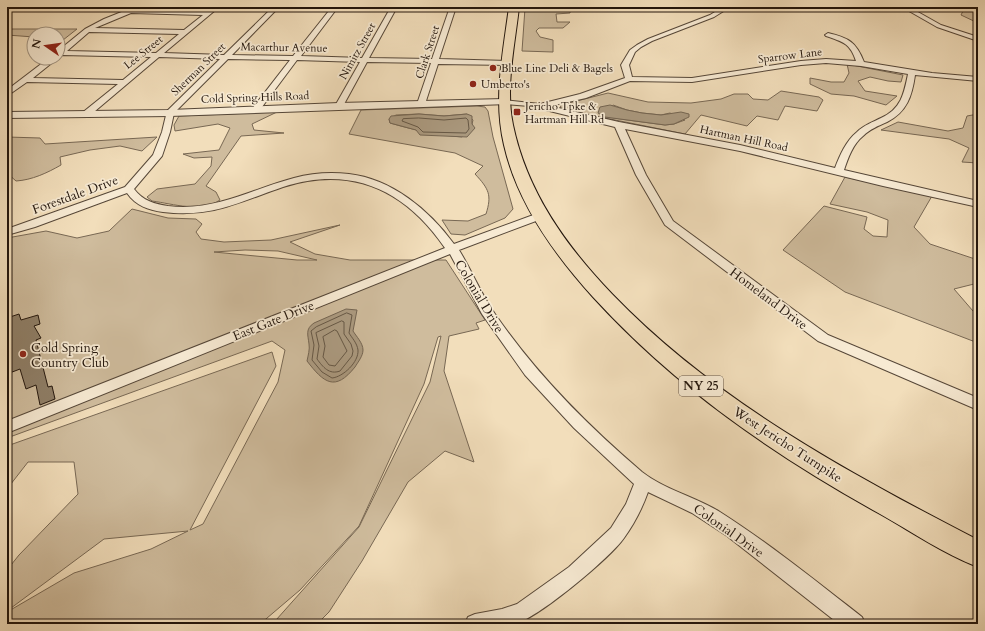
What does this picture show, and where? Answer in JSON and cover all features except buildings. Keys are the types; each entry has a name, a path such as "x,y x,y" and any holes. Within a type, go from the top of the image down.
{"main road":[{"name":"West Jericho Turnpike","path":"514,7 504,102 506,124 513,153 525,184 540,216 564,253 616,312 655,349 708,392 768,434 844,481 978,554"}],"street":[{"path":"66,48 87,30 140,7"},
{"name":"Lee Street","path":"84,115 216,7"},
{"name":"Sherman Street","path":"170,113 276,7"},
{"path":"256,109 335,7"},
{"name":"Nimitz Street","path":"340,106 394,7"},
{"name":"Clark Street","path":"422,104 453,7"},
{"path":"541,107 582,96 628,79 625,65 632,52 650,40 712,16 727,7"},
{"path":"905,7 939,26 978,39"},
{"path":"129,11 209,13"},
{"path":"87,30 185,32"},
{"path":"828,35 853,44 861,64"},
{"name":"Macarthur Avenue","path":"66,55 227,56 508,63"},
{"name":"Sparrow Lane","path":"628,79 692,80 814,62 861,64 912,73 978,79"},
{"path":"7,94 44,66"},
{"path":"838,172 852,143 859,134 890,118 904,104 908,96 912,73"},
{"path":"27,80 125,82"},
{"name":"Cold Spring Hills Road","path":"7,115 170,113 340,106 504,102"},
{"name":"Hartman Hill Road","path":"504,102 541,107 740,148 978,204"},
{"path":"130,189 157,156 166,132 170,113"},
{"name":"Homeland Drive","path":"619,124 641,175 670,223 823,338 978,404"},
{"name":"Colonial Drive","path":"130,189 132,195 144,204 170,210 192,211 216,209 298,180 316,177 351,177 368,181 396,194 430,223 452,249 487,312 539,382 579,424 643,482 685,500 714,517 855,624"},
{"name":"Forestdale Drive","path":"7,232 31,226 130,189"},
{"name":"East Gate Drive","path":"7,427 452,249 540,216"},
{"path":"476,624 502,622 523,611 576,573 617,534 634,507 643,482"}],"shaded area":[{"path":"960,7 978,7 978,23 961,15 964,9"},
{"path":"525,8 570,8 570,13 556,14 557,22 570,22 563,28 539,28 536,31 540,37 553,40 553,52 522,51"},
{"path":"7,29 26,29 26,36 7,35"},
{"path":"66,29 77,29 66,38"},
{"path":"847,64 903,75 901,82 870,77 858,81 865,91 897,96 886,105 854,96 831,94 810,84 810,78 831,82 844,82 849,73"},
{"path":"781,91 819,97 823,100 817,111 785,106 778,120 757,116 747,126 701,115 685,134 560,109 561,105 608,93 648,102 691,103 721,99 734,94 748,94 753,99 768,100","holes":["613,105 627,110 661,115 670,113 685,120 674,124 665,125 605,117"]},
{"path":"485,107 488,111 493,137 513,209 505,218 465,235 451,234 442,220 468,221 486,214 489,202 488,192 475,174 483,166 455,153 349,134 361,110","holes":["419,114 444,116 467,114 473,120 473,127 462,137 435,134 408,128 390,123 389,119 396,115"]},
{"path":"277,112 252,124 254,130 284,133 241,136 206,186 216,192 220,200 212,204 195,207 152,201 147,197 157,189 195,184 211,166 212,157 194,158 183,154 219,150 230,128 218,124 175,131 174,125 179,116"},
{"path":"978,114 978,163 962,162 969,148 949,139 881,130 898,122 948,131 963,128 967,116"},
{"path":"7,137 40,138 45,144 157,137 142,151 120,146 90,150 60,157 61,165 56,168 34,178 16,181 7,173"},
{"path":"845,177 932,196 914,227 930,244 978,260 978,283 954,289 973,311 978,313 978,343 845,292 783,250 824,206 867,217 864,229 873,236 887,237 888,220 867,212 830,204"},
{"name":"Cold Spring Country Club","path":"132,209 168,218 196,219 202,224 196,232 201,239 224,242 271,240 340,225 290,242 315,254 350,260 446,260 485,320 476,323 479,329 449,336 444,371 474,462 445,451 408,482 362,561 329,612 317,624 268,624 276,620 359,527 430,382 441,336 438,337 424,384 359,526 300,590 260,624 7,624 7,612 74,573 151,549 188,531 104,539 7,611 7,570 19,555 78,494 74,462 28,462 7,489 7,446 272,352 276,366 190,530 203,524 278,382 285,350 272,341 7,438 7,243 12,242 7,242 7,238 46,231 77,238 109,231","holes":["245,250 278,251 317,260 297,260 214,252"]}],"water":[{"path":"610,105 642,113 661,115 681,112 689,114 689,117 674,124 665,125 605,117 598,113 600,107"},
{"path":"419,114 444,116 467,114 472,116 472,124 475,128 467,137 420,135 416,130 390,123 389,119 391,116"},
{"path":"346,309 357,310 353,331 363,347 363,352 355,367 348,375 336,382 330,382 319,375 307,361 309,348 308,330 314,323"}],"place":[{"name":"Blue Line Deli & Bagels","path":"493,68"},
{"name":"Umberto's","path":"473,84"},
{"name":"Jericho Tpke & Hartman Hill Rd","path":"517,112"},
{"name":"Cold Spring Country Club","path":"23,354"}]}
